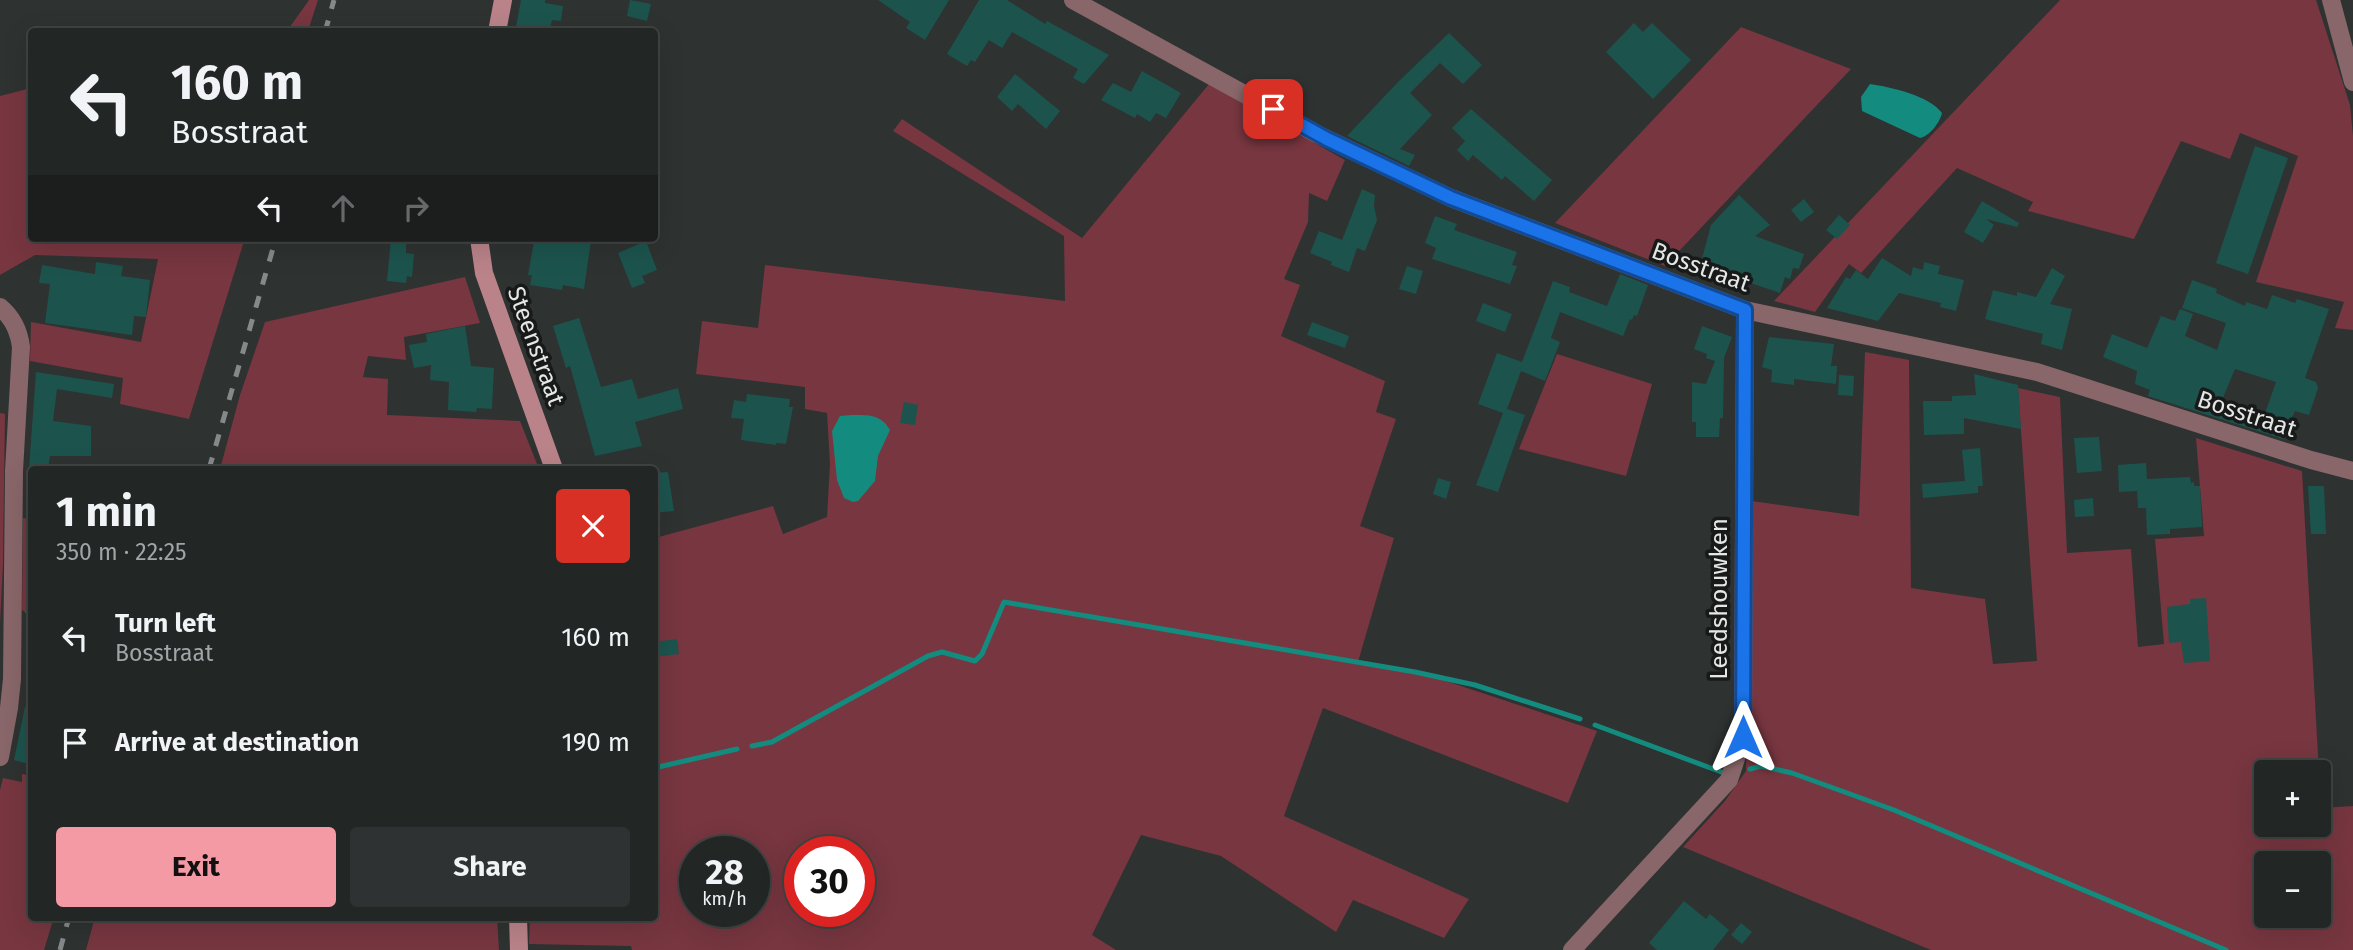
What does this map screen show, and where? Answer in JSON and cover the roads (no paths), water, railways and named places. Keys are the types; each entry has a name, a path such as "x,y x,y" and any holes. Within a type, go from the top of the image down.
{"street":[{"path":"498,28 503,0"},
{"name":"Bosstraat","path":"1073,0 1317,134 1451,198 1745,310 2037,372 2353,471"},
{"path":"2331,0 2353,82"},
{"name":"Steenstraat","path":"480,242 484,273 553,466"},
{"path":"0,307 14,324 21,348 14,471 12,678 0,757"},
{"name":"Leedshouwken","path":"1572,950 1729,780 1743,737 1745,310"},
{"path":"518,921 519,950"}],"waterway":[{"path":"752,746 772,742 928,656 942,652 975,661 982,654 1004,602 1415,672 1475,685 1580,719"},
{"path":"1595,725 1724,773"},
{"path":"658,767 737,749"},
{"path":"1750,769 1761,766 1792,773 1894,810 2226,950"}],"railway":[{"path":"326,28 334,0"},
{"path":"210,466 275,242"},
{"path":"60,950 68,921"}]}
